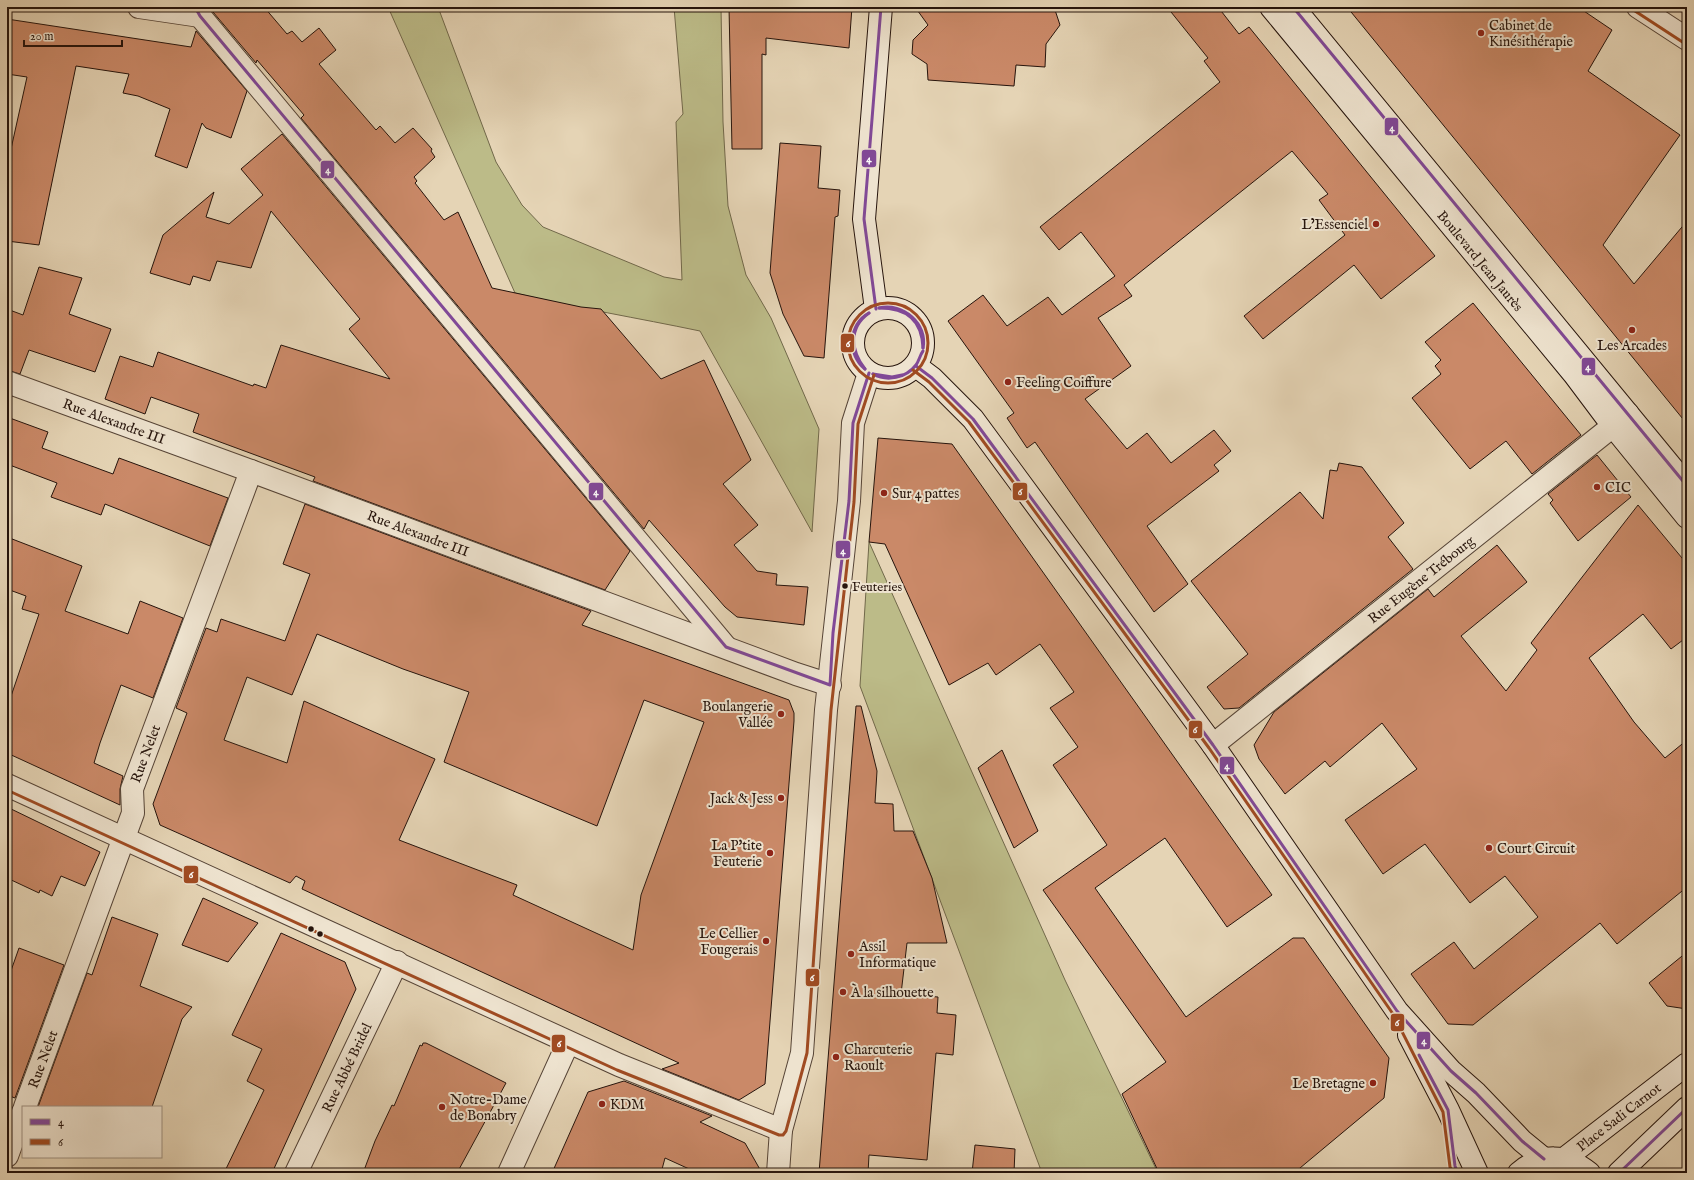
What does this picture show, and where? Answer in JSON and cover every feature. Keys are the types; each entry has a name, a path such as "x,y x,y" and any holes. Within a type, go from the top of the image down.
{"street":[{"path":"139,7 198,11 726,647"},
{"path":"876,309 864,219 881,7"},
{"name":"Boulevard Jean Jaurès","path":"1271,7 1574,374 1687,486"},
{"name":"Boulevard Jean Jaurès","path":"1293,7 1620,420 1687,517"},
{"path":"1638,7 1687,40"},
{"path":"892,307 902,310 918,323 924,342 922,354 916,366 907,373 895,378 883,378 869,373 856,360 852,341 855,329 865,315 876,309 892,307"},
{"path":"916,366 932,378 973,419 1213,745 1397,1011 1451,1071 1476,1093 1522,1141 1554,1159 1580,1165 1590,1173"},
{"path":"778,1173 781,1130 802,1053 833,633 849,501 853,423 869,373"},
{"name":"Rue Alexandre III","path":"7,382 251,470 796,674 830,685"},
{"name":"Rue Eugène Trébourg","path":"1213,745 1620,420"},
{"name":"Rue Nelet","path":"25,1106 133,813 132,789 251,470"},
{"path":"7,785 397,962 568,1043 781,1130"},
{"name":"Rue Abbé Bridel","path":"296,1173 397,962"},
{"path":"1397,1011 1448,1110 1478,1173"},
{"path":"509,1173 568,1043"},
{"name":"Place Sadi Carnot","path":"1519,1173 1529,1164 1554,1159 1680,1069"},
{"path":"1619,1173 1686,1109"},
{"path":"7,1156 22,1115"}],"shaded area":[{"path":"388,7 438,7 496,162 522,205 543,227 664,277 682,280 676,122 683,114 674,7 721,7 723,122 728,206 746,275 771,318 819,429 812,532 700,331 515,293"},
{"path":"869,542 1065,980 1158,1173 1042,1173 860,686"}],"building":[{"path":"218,7 264,7 287,34 292,31 302,42 319,28 336,50 319,64 376,130 380,126 395,143 413,128 432,149 431,151 435,157 414,177 417,181 415,183 444,220 458,212 492,288 581,307 601,309 661,379 704,360 751,460 723,484 758,525 734,545 757,571 777,574 776,585 808,587 804,625 737,617 725,607 649,520 644,529 301,118 304,115 257,60 256,63 213,12"},
{"path":"729,7 852,7 849,48 766,38 766,55 762,54 762,149 732,149"},
{"path":"915,7 1054,7 1060,25 1046,44 1045,67 1016,65 1014,86 928,80 927,64 912,54 913,40 928,25"},
{"path":"1167,7 1218,7 1239,34 1249,27 1435,256 1381,299 1354,265 1263,339 1244,316 1345,235 1319,200 1328,194 1292,151 1124,285 1132,296 1098,318 1131,366 1085,399 1127,449 1147,433 1171,463 1214,430 1231,451 1214,465 1219,471 1147,526 1188,584 1154,612 1035,442 1027,448 1007,418 1014,413 948,321 983,295 1007,326 1048,297 1062,315 1115,276 1081,232 1059,250 1040,227 1220,82 1204,61 1208,58"},
{"path":"1347,7 1578,7 1612,30 1588,71 1680,135 1603,245 1634,284 1687,221 1687,424"},
{"path":"7,19 191,47 196,31 247,91 231,138 206,128 202,123 187,168 155,156 170,109 138,96 123,93 129,74 76,66 39,245 7,241 7,167 27,77 7,74"},
{"path":"282,134 630,551 605,590 313,481 315,477 193,432 199,414 151,397 145,414 105,399 120,356 153,367 158,352 253,386 254,384 266,388 281,345 390,379 349,329 360,319 271,211 251,268 217,261 210,281 193,276 190,285 150,273 163,235 214,192 206,217 229,224 263,195 241,169"},
{"path":"780,143 821,146 818,188 840,190 838,216 835,217 824,358 804,356 783,314 770,273"},
{"path":"39,267 82,278 69,314 111,329 95,372 29,350 20,374 7,370 7,309 23,315"},
{"path":"1473,303 1581,435 1532,474 1506,441 1470,469 1412,398 1441,374 1435,366 1441,360 1425,342"},
{"path":"7,417 48,432 42,448 113,474 119,458 228,498 210,546 105,504 101,515 51,497 57,483 7,464"},
{"path":"878,438 952,444 1272,895 1227,927 1165,838 1095,888 1186,1017 1293,938 1304,938 1389,1058 1384,1098 1294,1173 1159,1173 1122,1094 1166,1062 1043,890 1107,845 1053,765 1078,747 1050,708 1074,692 1040,644 996,675 988,663 949,685 885,544 869,542"},
{"path":"1597,455 1631,497 1578,541 1550,503 1553,500 1548,494"},
{"path":"1339,463 1362,467 1404,523 1388,537 1413,569 1239,708 1224,709 1207,687 1248,654 1191,581 1300,492 1323,519 1330,470 1337,471"},
{"path":"305,504 591,611 582,625 789,700 794,713 794,721 765,1084 739,1100 662,1069 679,1063 302,889 305,881 296,876 290,883 160,825 153,804 187,713 176,708 206,628 217,632 221,619 285,641 310,574 283,564","holes":["317,634 403,669 469,692 444,762 597,826 644,700 704,722 641,895 633,950 513,895 517,885 399,840 435,759 304,701 287,763 224,740 247,677 292,695"]},
{"path":"1638,505 1687,564 1687,637 1671,649 1643,614 1589,658 1634,722 1665,758 1687,740 1687,887 1617,944 1600,923 1473,1025 1448,1024 1411,974 1454,942 1474,969 1538,917 1505,876 1470,903 1425,844 1383,874 1345,820 1417,769 1382,723 1330,767 1325,761 1285,794 1259,759 1254,745 1274,712 1428,589 1434,597 1497,545 1527,582 1461,636 1506,691 1537,650 1531,643"},
{"path":"7,537 82,566 65,611 128,634 140,601 183,618 153,698 121,685 100,743 94,763 123,776 120,789 120,805 7,753 7,708 39,614 22,609 26,596 7,589"},
{"path":"856,706 861,706 877,771 875,803 893,804 894,831 913,831 932,878 947,943 907,943 901,994 938,997 937,1013 956,1015 953,1055 936,1053 927,1160 869,1155 868,1173 819,1173"},
{"path":"1002,750 1038,831 1014,848 978,768"},
{"path":"7,807 100,852 85,886 61,876 52,896 40,890 39,893 7,878"},
{"path":"203,898 258,923 228,962 182,945"},
{"path":"112,917 158,934 140,986 192,1007 182,1019 152,1106 38,1106 87,973 92,975"},
{"path":"281,933 345,962 356,989 272,1173 224,1173 264,1090 247,1081 262,1049 232,1035"},
{"path":"19,948 64,965 15,1098 7,1095 7,982"},
{"path":"1687,952 1687,1009 1667,1006 1649,983"},
{"name":"Notre-Dame de Bonabry","path":"423,1043 426,1043 506,1083 457,1173 363,1173 375,1141 392,1105 394,1106 420,1045 422,1046"},
{"path":"624,1081 712,1116 700,1122 745,1143 762,1173 698,1173 665,1158 661,1173 552,1173 588,1092"},
{"path":"975,1145 1015,1149 1014,1173 972,1173"}],"transit line":[{"name":"4","path":"195,7 200,16 726,647 830,685 833,633 849,501 853,423 869,373"},
{"name":"4","path":"876,309 864,219 881,7"},
{"name":"4","path":"1293,7 1687,486"},
{"name":"6","path":"1635,11 1684,43"},
{"name":"6","path":"880,303 896,303 917,314 928,335 928,343 928,351 917,372 896,383 880,383 866,377 859,372 854,365 848,351 848,335 854,321 859,314 866,309 880,303"},
{"name":"4","path":"879,308 897,308 912,317 918,323 922,331 924,339 923,348"},
{"name":"4","path":"879,308 898,310 911,318 920,330 923,348"},
{"name":"4","path":"865,369 855,356 852,340 857,324 869,313"},
{"name":"4","path":"865,369 857,355 854,340 858,326 862,319 869,313"},
{"name":"4","path":"873,374 884,378 902,376 916,365 923,351"},
{"name":"4","path":"916,366 932,378 973,419 1213,745 1397,1011 1451,1071 1476,1093 1522,1141 1544,1159"},
{"name":"6","path":"913,370 929,382 969,422 1209,748 1393,1014 1443,1112 1450,1167 1453,1173"},
{"name":"4","path":"873,374 892,377 902,375"},
{"name":"6","path":"7,790 617,1070 779,1135 783,1135 786,1131 807,1053 831,710 854,502 858,424 874,375"},
{"name":"4","path":"1419,1055 1448,1110 1455,1166 1458,1173"},
{"name":"4","path":"1619,1173 1687,1108"}],"place":[{"name":"Cabinet de Kinésithérapie","path":"1481,33"},
{"name":"L’Essenciel","path":"1376,224"},
{"name":"Les Arcades","path":"1632,330"},
{"name":"Feeling Coiffure","path":"1008,382"},
{"name":"CIC","path":"1597,487"},
{"name":"Sur 4 pattes","path":"884,493"},
{"name":"Feuteries","path":"845,586"},
{"name":"Boulangerie Vallée","path":"781,714"},
{"name":"Jack & Jess","path":"781,798"},
{"name":"Court Circuit","path":"1489,848"},
{"name":"La P'tite Feuterie","path":"770,853"},
{"name":"Le Cellier Fougerais","path":"766,941"},
{"name":"Assil Informatique","path":"851,954"},
{"name":"À la silhouette","path":"843,992"},
{"name":"Charcuterie Raoult","path":"836,1057"},
{"name":"Le Bretagne","path":"1373,1083"},
{"name":"KDM","path":"602,1104"},
{"name":"Notre-Dame de Bonabry","path":"442,1107"}]}
